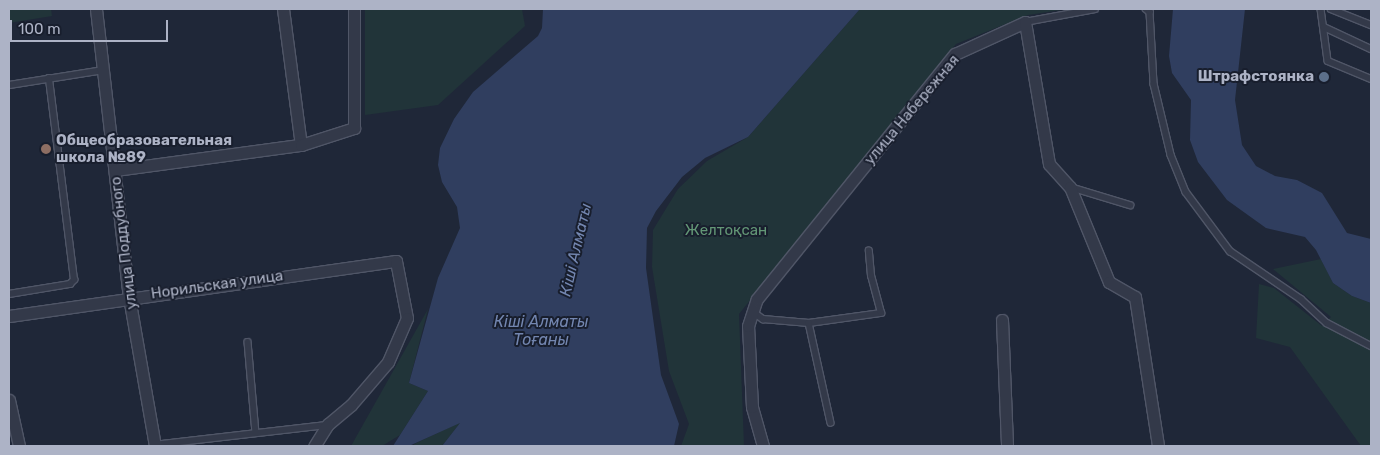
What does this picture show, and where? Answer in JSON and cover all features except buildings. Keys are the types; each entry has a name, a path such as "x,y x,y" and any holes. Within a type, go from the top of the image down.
{"street":[{"name":"улица Поддубного","path":"96,9 129,297 155,446"},
{"path":"283,9 301,145"},
{"path":"115,170 301,145 354,128 354,9"},
{"path":"1025,22 1049,164 1070,187 1109,282 1135,297 1158,446"},
{"name":"улица Набережная","path":"763,446 752,408 748,326 757,299 955,54 1025,22"},
{"name":"Норильская улица","path":"9,316 129,297 396,261 407,318 388,362 351,406 328,424"},
{"path":"1002,320 1007,446"},
{"path":"9,400 19,446"},
{"path":"314,446 328,424"}],"lane":[{"path":"1025,22 1094,9"},
{"path":"1146,9 1150,12 1154,84 1171,155 1186,192 1230,251 1301,298 1327,323 1371,346"},
{"path":"1321,9 1328,61 1371,79"},
{"path":"1330,9 1371,25"},
{"path":"1324,27 1371,49"},
{"path":"9,85 104,70"},
{"path":"9,294 70,284 74,280 49,79"},
{"path":"1070,187 1130,205"},
{"path":"752,311 763,319 809,323 881,313 871,276 869,251"},
{"path":"809,323 831,423"},
{"path":"248,342 256,433"},
{"path":"155,446 328,424"}],"green space":[{"path":"9,9 51,9 52,16 9,23"},
{"path":"365,9 522,9 525,26 438,105 365,115"},
{"name":"Желтоқсан","path":"860,9 1067,9 1028,15 956,44 739,314 744,446 681,446 689,424 669,371 652,267 653,230 678,189 707,161 748,137"},
{"path":"1321,259 1333,283 1352,296 1371,303 1371,446 1361,446 1290,347 1256,338 1259,284 1274,288 1322,326 1331,317 1273,269"},
{"path":"428,309 409,383 428,391 400,435 382,446 351,446"},
{"path":"461,422 442,446 412,446 416,443"}],"water":[{"name":"Кіші Алматы Тоғаны","path":"543,9 860,9 748,137 705,158 682,177 656,211 647,228 646,268 661,375 679,424 674,446 442,446 460,423 409,446 393,446 428,391 409,383 438,278 460,228 457,207 442,182 438,165 440,148 454,119 473,92 538,36 542,28"},
{"path":"1173,9 1245,9 1235,100 1242,145 1256,166 1275,176 1297,180 1322,193 1347,233 1371,239 1371,303 1352,296 1333,283 1316,250 1305,237 1266,228 1227,200 1198,162 1190,140 1191,100 1172,73 1169,56"}],"place":[{"name":"Штрафстоянка","path":"1324,77"},
{"name":"Общеобразовательная школа №89","path":"46,149"}],"water label":[{"name":"Кіші Алматы","path":"576,250"}]}
